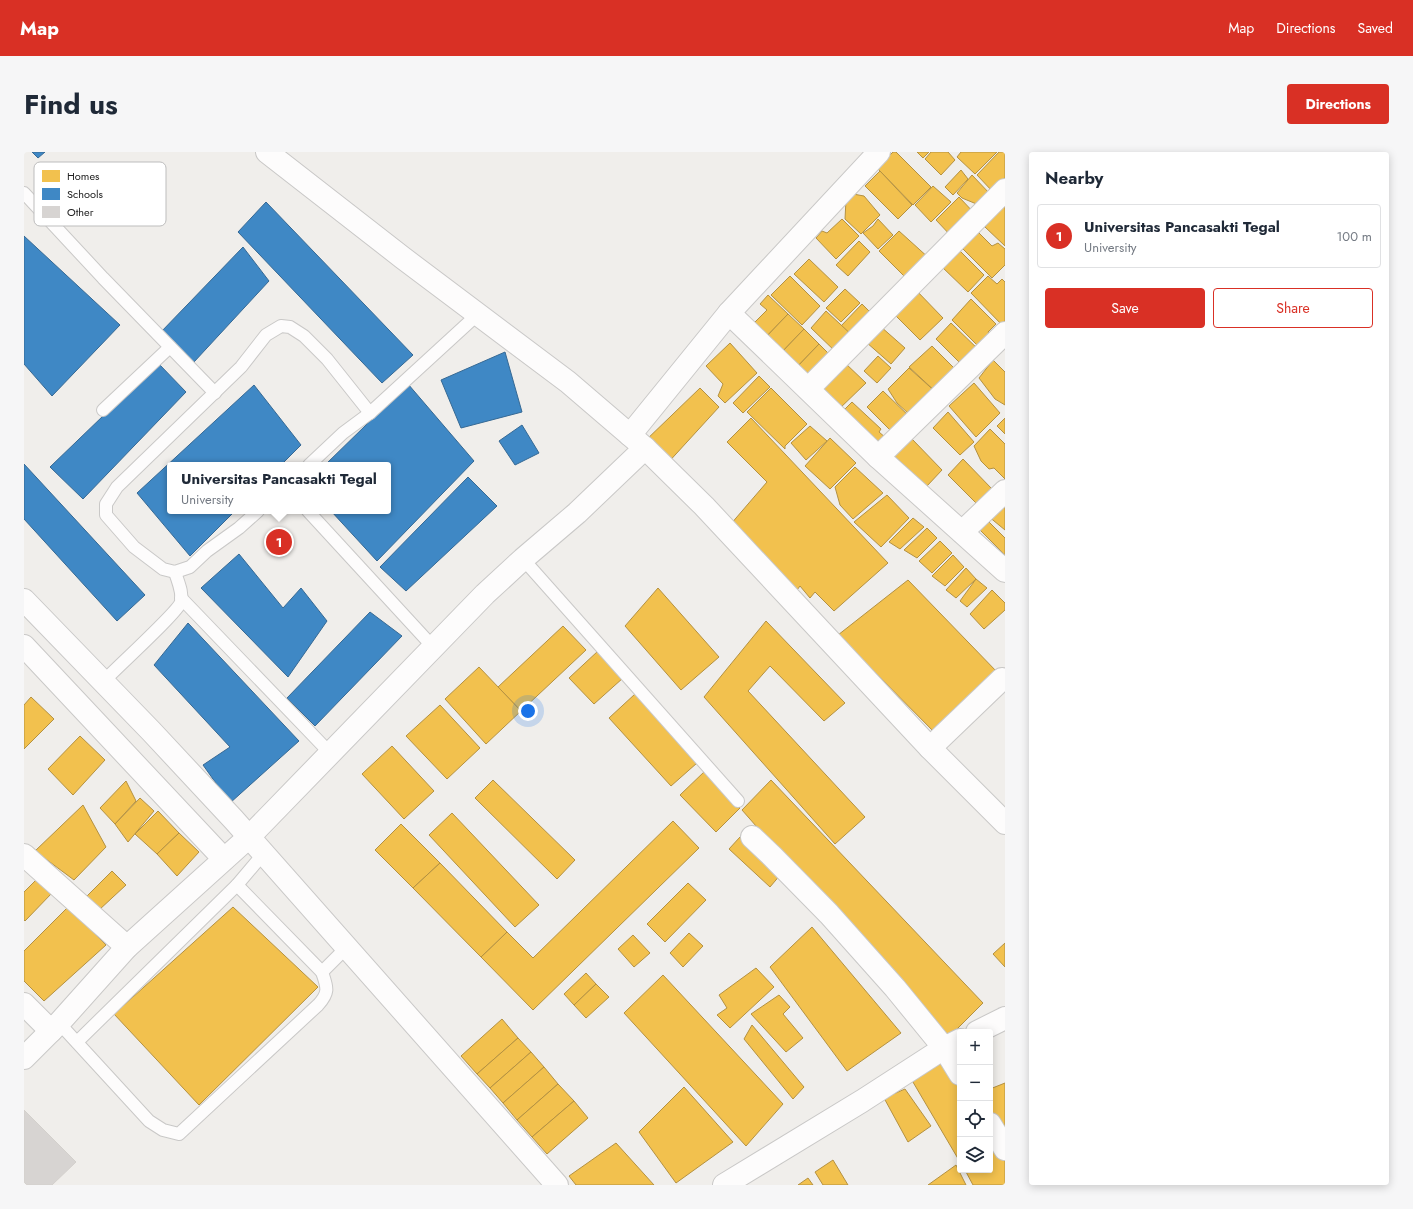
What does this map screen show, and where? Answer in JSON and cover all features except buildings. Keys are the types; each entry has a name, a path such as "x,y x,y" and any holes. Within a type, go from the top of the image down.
{"street":[{"path":"267,152 330,202 568,382 637,442 704,506 930,748 1005,823"},
{"path":"24,1058 55,1027 127,947 249,837 485,594 577,513 637,442 728,312 879,152"},
{"path":"808,389 1005,190"},
{"path":"728,312 878,456 1005,571"},
{"path":"878,456 1005,333"},
{"path":"962,532 1005,491"},
{"path":"24,600 151,731 264,853 557,1185"},
{"path":"24,646 224,859"},
{"path":"930,748 1002,680"},
{"path":"752,837 829,914 895,988 952,1044 958,1065"},
{"path":"24,855 127,947"},
{"path":"24,1004 55,1027"},
{"path":"983,1029 1005,1018"},
{"path":"724,1185 952,1044"},
{"path":"993,1129 1005,1149"}],"lane":[{"path":"24,193 34,204"},
{"path":"55,226 215,393"},
{"path":"312,462 343,433 370,413 478,314"},
{"path":"255,514 239,528 207,551 190,567 175,572 163,569 134,547 106,515 106,504 117,487 241,367 266,335 281,326 290,327 304,336 327,358 370,413"},
{"path":"103,410 170,347"},
{"path":"311,514 434,648"},
{"path":"523,559 738,801"},
{"path":"103,682 168,619 180,604 181,590 175,572"},
{"path":"181,598 330,753"},
{"path":"77,1042 237,884 264,853"},
{"path":"55,1027 77,1042 149,1121 163,1130 179,1134 318,1005 324,998 328,989 322,972 237,884"},
{"path":"322,972 347,948"}],"place":[{"name":"Universitas Pancasakti Tegal","path":"279,542"}]}
